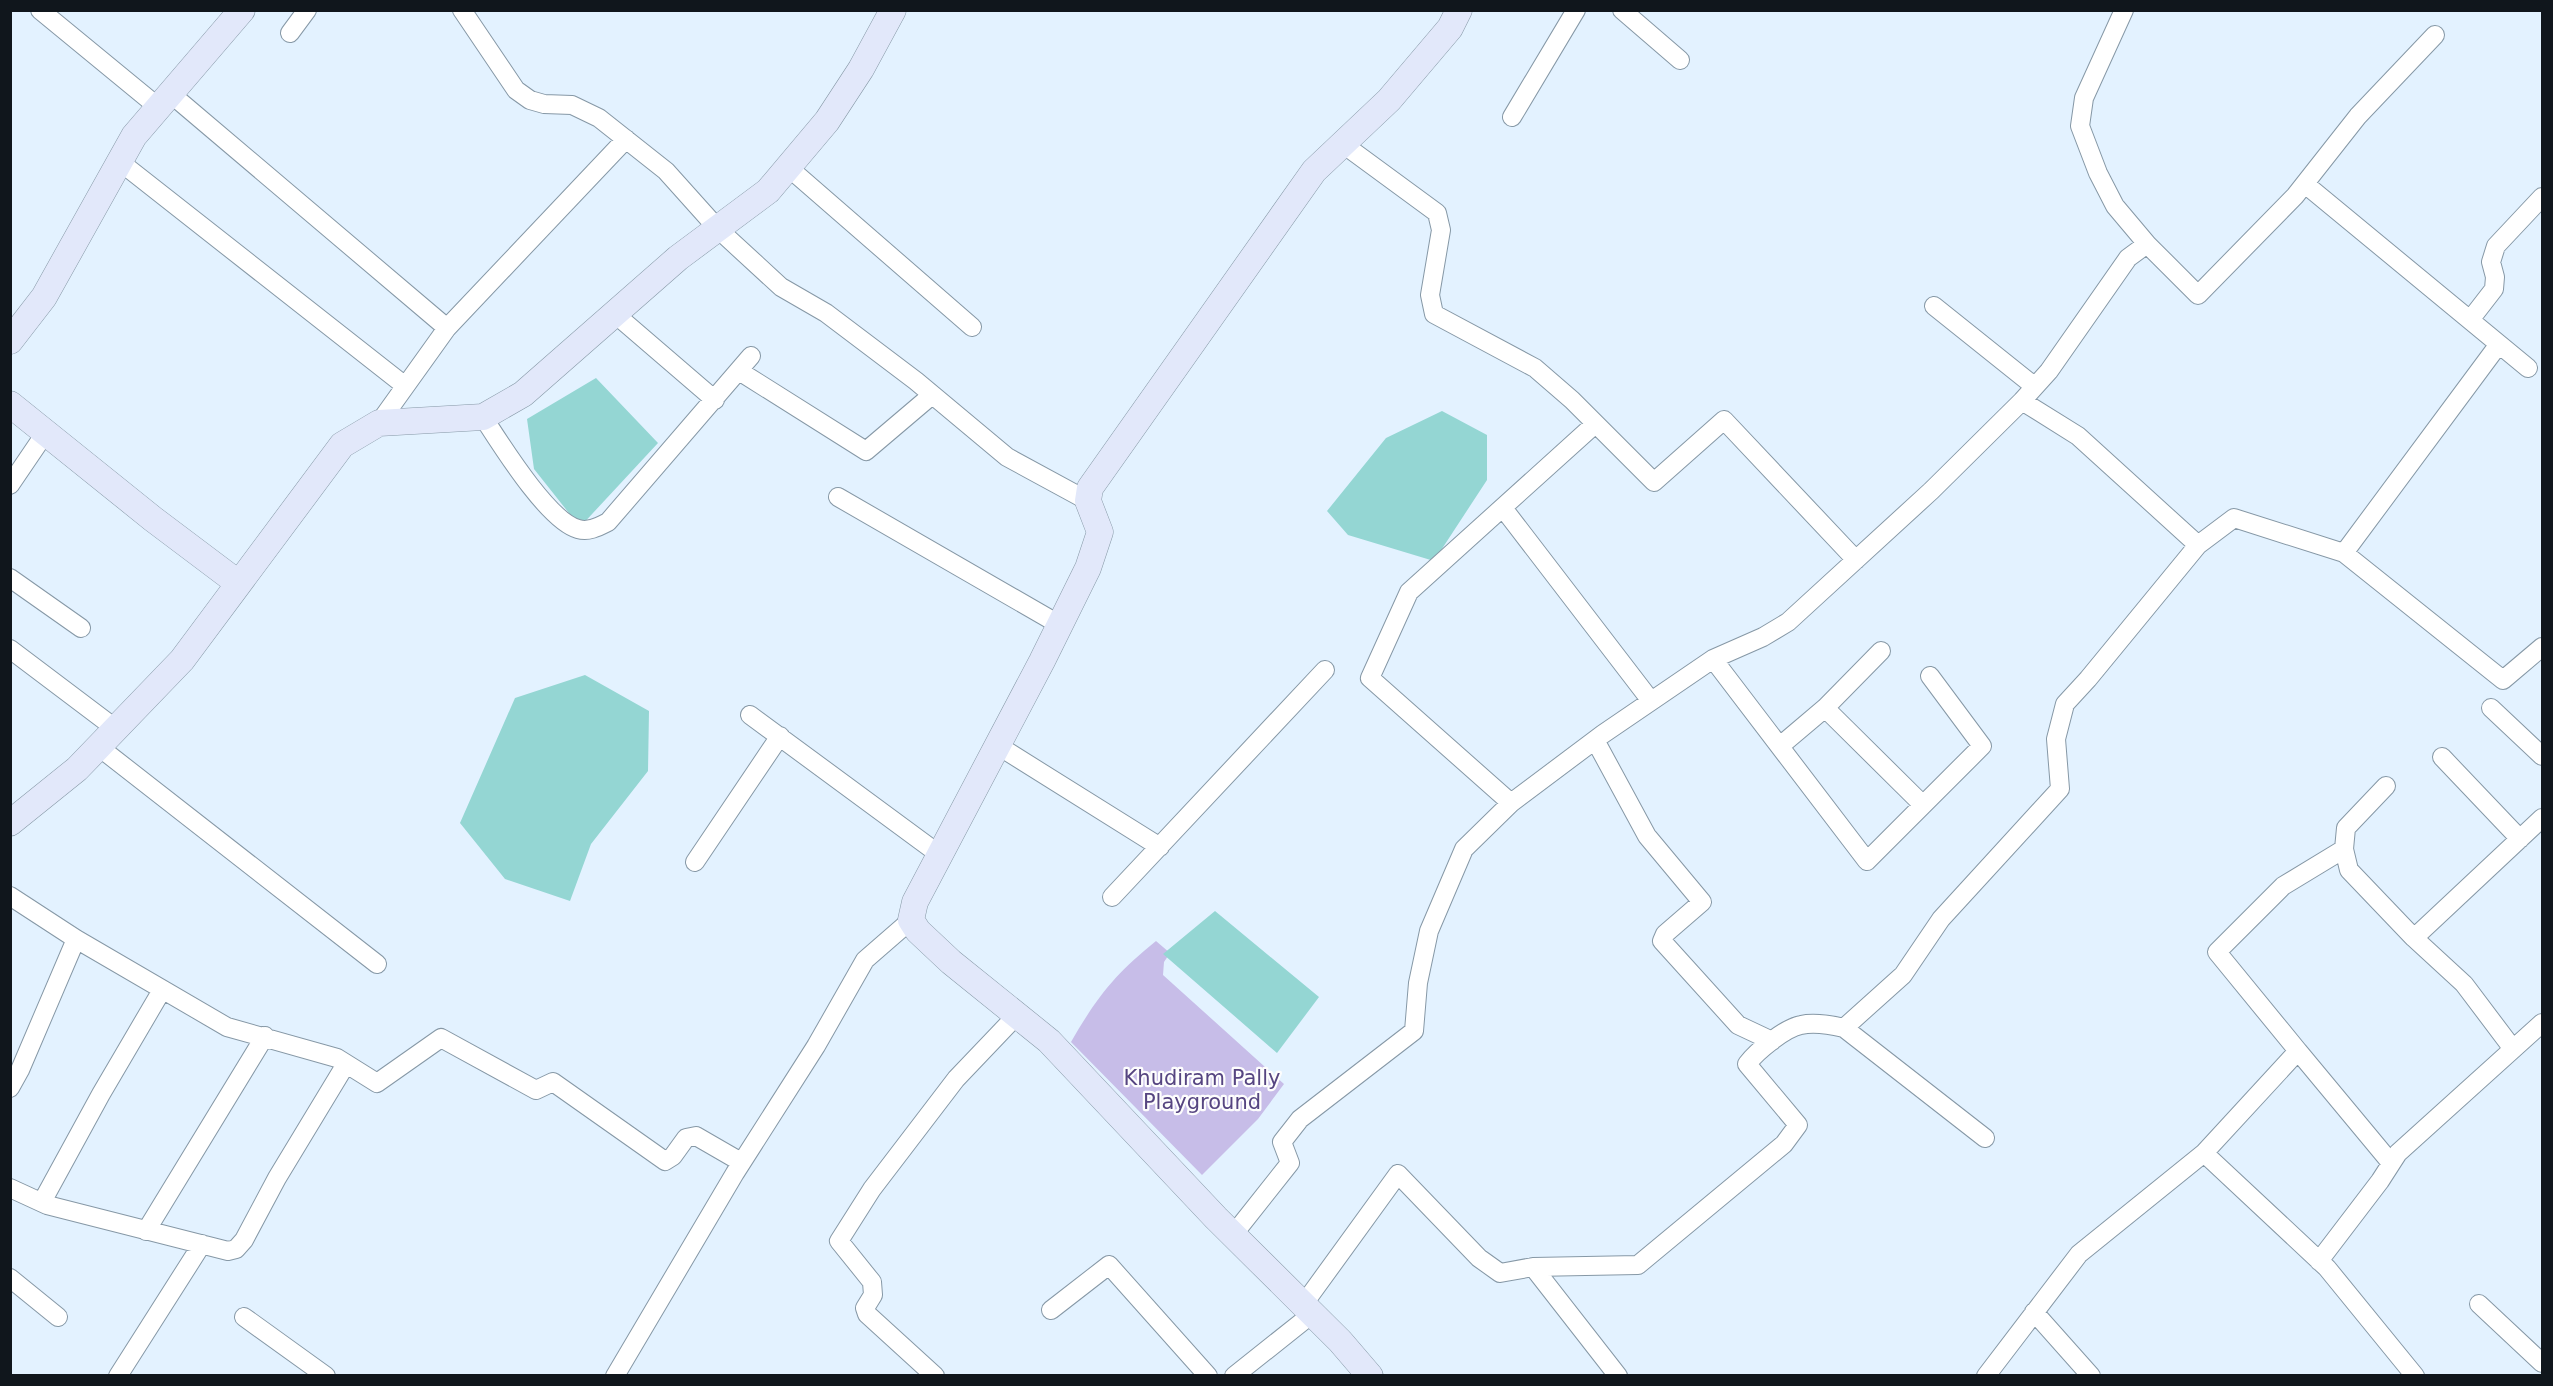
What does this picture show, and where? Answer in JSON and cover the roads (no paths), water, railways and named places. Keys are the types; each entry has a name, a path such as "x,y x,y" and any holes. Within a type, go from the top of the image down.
{"street":[{"path":"40,10 165,100 447,328"},
{"path":"10,342 44,297 134,136 242,10"},
{"path":"290,33 307,10"},
{"path":"462,10 516,90 530,100 544,104 572,105 599,118 666,171 718,229 781,287 826,313 932,394 1007,457 1088,501"},
{"path":"10,823 77,769 182,660 342,445 380,423 483,417 523,394 678,258 768,191 827,121 856,78 893,10"},
{"path":"615,1376 741,1162 816,1046 865,960 911,920 915,902 1088,568 1100,532 1088,501 1090,488 1104,465 1314,171 1389,100 1450,28 1459,10"},
{"path":"1512,117 1576,10"},
{"path":"1622,10 1680,60"},
{"path":"2124,10 2084,98 2080,126 2098,173 2115,206 2147,244 2198,295 2305,184 2358,116 2435,34"},
{"path":"380,423 404,385 447,328 626,139"},
{"path":"1343,144 1437,213 1440,230 1430,295 1434,314 1535,368 1654,482 1724,420 1856,560"},
{"path":"119,162 404,385"},
{"path":"788,167 972,327"},
{"path":"2305,184 2528,368"},
{"path":"2470,320 2493,289 2495,277 2491,262 2496,246 2542,197"},
{"path":"1233,1235 1290,1163 1282,1142 1300,1119 1404,1036 1414,1031 1418,983 1429,931 1464,849 1511,803 1595,740 1713,659 1763,637 1788,622 2022,401 2049,371 2128,258 2147,244"},
{"path":"1934,306 2034,386"},
{"path":"615,314 715,400"},
{"path":"2343,553 2499,344"},
{"path":"483,417 522,477 568,525 580,530 593,530 608,522 751,356"},
{"path":"739,371 866,451 932,394"},
{"path":"2022,401 2078,436 2198,545"},
{"path":"10,404 153,519 238,583"},
{"path":"1511,803 1370,678 1409,592 1595,424"},
{"path":"10,486 46,432"},
{"path":"838,497 1060,625"},
{"path":"1503,508 1651,701"},
{"path":"1844,1028 1903,975 1941,919 2060,789 2056,739 2065,704 2198,545 2234,518 2343,553 2503,680 2542,647"},
{"path":"10,578 81,628"},
{"path":"10,649 107,738 377,964"},
{"path":"1780,746 1825,708 1881,651"},
{"path":"1713,659 1867,861 1982,746 1930,676"},
{"path":"1112,897 1325,670"},
{"path":"1825,708 1923,805"},
{"path":"2491,708 2542,756"},
{"path":"750,715 940,855"},
{"path":"694,862 780,736"},
{"path":"1595,740 1647,836 1702,902 1665,934 1662,941 1738,1025 1772,1041"},
{"path":"997,745 1160,847"},
{"path":"2442,757 2520,839"},
{"path":"2386,786 2346,828 2344,849 2349,870 2414,938 2464,984 2513,1049"},
{"path":"2414,938 2542,818"},
{"path":"2344,849 2283,886 2217,952 2391,1163"},
{"path":"10,896 76,939 227,1027 337,1058 377,1083 441,1038 536,1090 553,1082 665,1161 673,1156 686,1138 696,1137 741,1162"},
{"path":"911,920 918,932 943,954 1049,1041 1370,1376"},
{"path":"10,1088 20,1070 76,939"},
{"path":"42,1202 100,1094 162,990"},
{"path":"935,1376 867,1314 865,1308 873,1295 872,1282 839,1241 873,1189 956,1079 1017,1015"},
{"path":"2319,1261 2398,1153 2542,1023"},
{"path":"1234,1376 1308,1309 1398,1174 1479,1258 1500,1273 1533,1267 1638,1265 1784,1144 1798,1125 1747,1064 1758,1050 1799,1025 1829,1024 1844,1028 1985,1138"},
{"path":"146,1231 265,1036"},
{"path":"1986,1376 2079,1254 2204,1153 2298,1051"},
{"path":"10,1188 42,1202 146,1231 228,1251 236,1249 244,1240 277,1178 346,1064"},
{"path":"2204,1153 2319,1261 2415,1376"},
{"path":"118,1376 202,1244"},
{"path":"1051,1310 1109,1265 1208,1376"},
{"path":"1533,1267 1618,1376"},
{"path":"10,1278 58,1317"},
{"path":"2479,1304 2542,1363"},
{"path":"2034,1312 2091,1376"},
{"path":"244,1317 326,1376"}],"park label":[{"name":"Khudiram Pally Playground","path":"1202,1090"}]}
